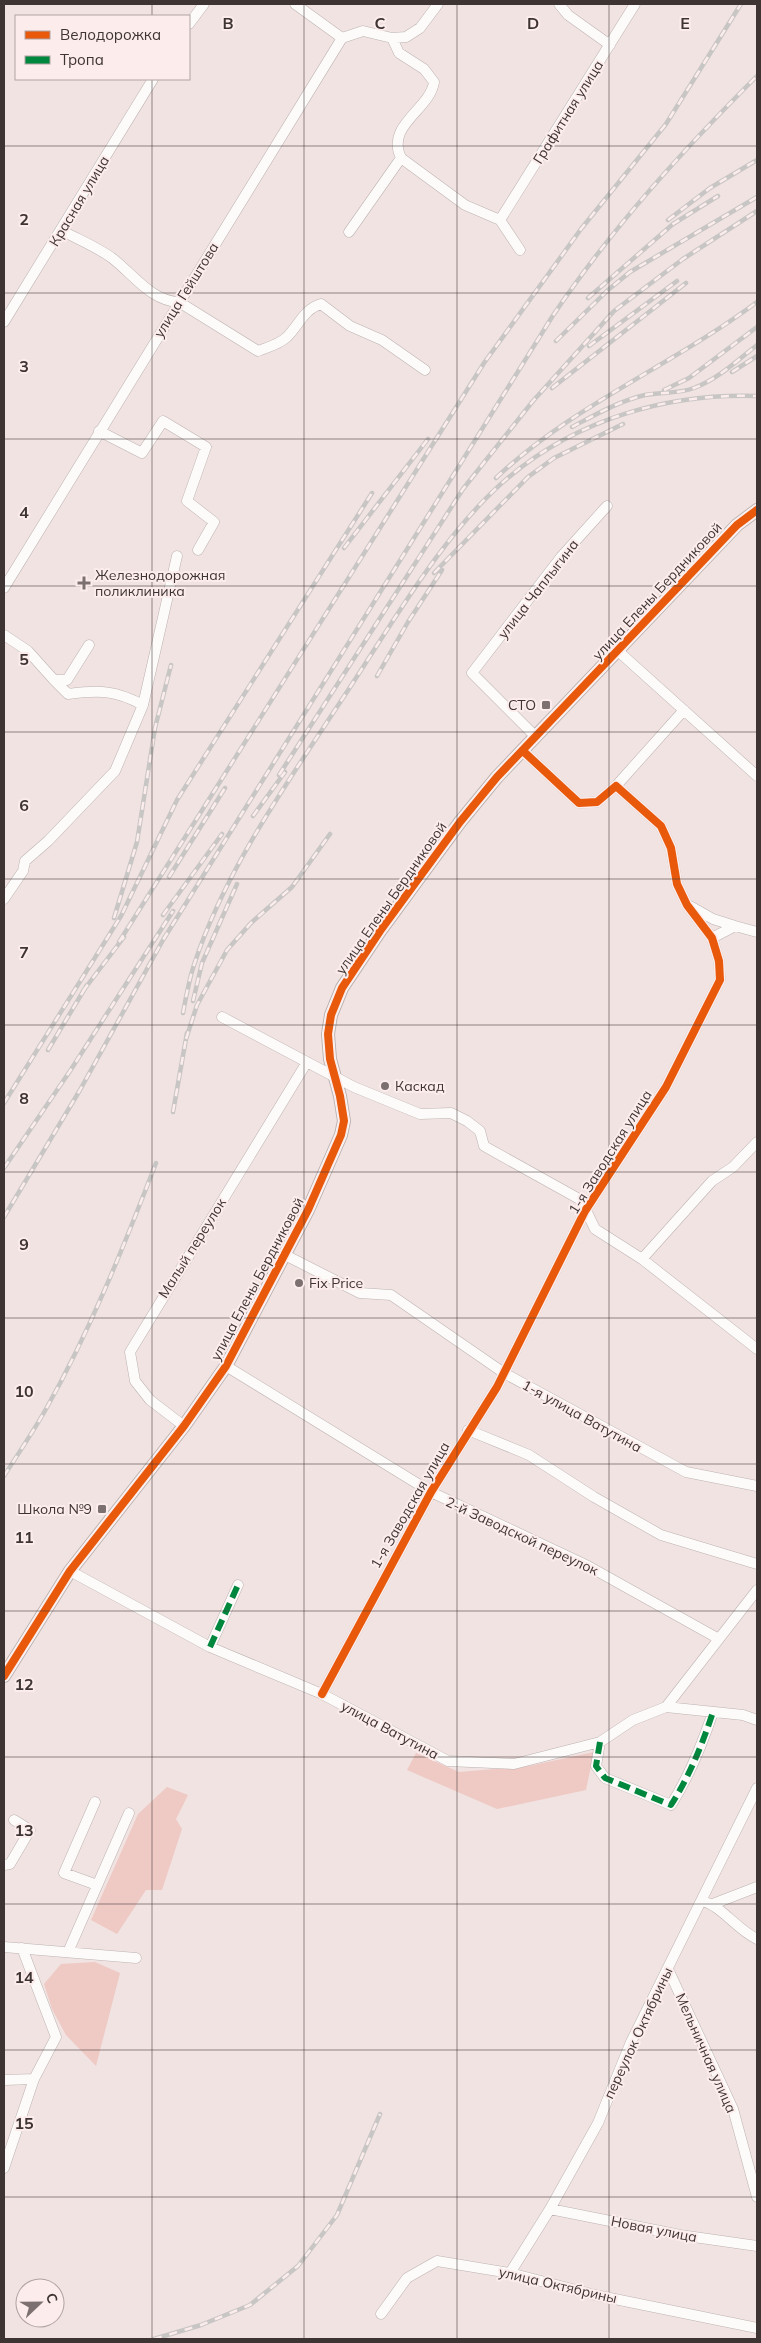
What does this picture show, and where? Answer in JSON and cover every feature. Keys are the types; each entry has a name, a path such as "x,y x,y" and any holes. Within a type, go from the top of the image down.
{"street":[{"path":"190,23 204,4"},
{"path":"295,4 342,38 363,31 392,38 406,37 420,28 438,4"},
{"path":"559,4 568,15 610,45"},
{"name":"Графитная улица","path":"500,220 635,4"},
{"name":"улица Гейштова","path":"4,588 342,38"},
{"path":"392,38 399,53 424,69 434,82 433,90 407,122 397,140 396,148 401,158 465,205 500,220 520,250"},
{"name":"Красная улица","path":"4,322 152,80"},
{"path":"349,232 401,158"},
{"path":"61,230 112,258 135,280 165,302 179,302 258,351 275,346 286,337 311,307 321,304 350,326 382,340 425,370"},
{"path":"99,431 142,453 163,421 206,447 187,501 214,522 198,550"},
{"name":"улица Чаплыгина","path":"536,737 472,674 561,557 607,506"},
{"name":"улица Елены Бердниковой","path":"4,1676 70,1571 184,1426 226,1366 285,1255 342,1136 344,1121 330,1059 328,1034 331,1015 342,988 380,931 460,822 497,777 737,525 757,510"},
{"path":"4,899 23,871 25,861 48,841 114,771 143,705 177,556"},
{"path":"4,635 28,650 68,694 106,691 126,696 143,705"},
{"path":"54,680 67,680 89,645"},
{"path":"618,651 757,776"},
{"path":"523,751 579,803 597,802 616,786 684,710"},
{"name":"1-я Заводская улица","path":"322,1694 430,1492 504,1373 585,1211 666,1088 720,980 719,961 712,938 687,905 676,884 671,848 661,826 616,786"},
{"path":"687,905 713,919 757,932"},
{"path":"712,938 735,926"},
{"path":"222,1017 335,1077 420,1114 451,1113 467,1120 480,1131 484,1146 581,1200 595,1229 642,1259 757,1349"},
{"name":"Малый переулок","path":"184,1426 150,1400 135,1381 130,1352 307,1062"},
{"path":"642,1259 712,1181 733,1167 757,1143"},
{"name":"1-я улица Ватутина","path":"285,1255 360,1293 391,1295 504,1373 686,1472 757,1486"},
{"name":"2-й Заводской переулок","path":"226,1366 430,1492 588,1566 719,1639"},
{"path":"468,1430 528,1455 594,1497 661,1535 757,1564"},
{"name":"улица Ватутина","path":"70,1571 210,1647 322,1694 448,1761 514,1764 600,1742 633,1720 666,1707 712,1712 757,1720"},
{"path":"210,1647 238,1585"},
{"path":"666,1707 757,1590"},
{"path":"600,1742 596,1766 605,1778 671,1805 686,1782 700,1751 712,1712"},
{"name":"переулок Октябрины","path":"510,2273 550,2209 598,2123 631,2042 668,1969 708,1903 757,1788"},
{"path":"95,1802 64,1873 97,1885"},
{"path":"68,1952 129,1813"},
{"path":"4,1865 10,1864 30,1830 14,1820"},
{"path":"708,1903 757,1887"},
{"path":"708,1903 743,1932 757,1939"},
{"path":"4,1947 136,1958"},
{"path":"4,2168 34,2079 56,2037 22,1948"},
{"name":"Мельничная улица","path":"668,1969 733,2109 757,2197"},
{"path":"4,2080 34,2079"},
{"name":"Новая улица","path":"550,2209 680,2235 757,2246"},
{"name":"улица Октябрины","path":"381,2314 407,2278 437,2261 510,2273 595,2295 757,2328"}],"shaded area":[{"path":"594,1752 586,1790 497,1809 407,1770 416,1753 459,1772 529,1766"},
{"path":"167,1787 188,1795 176,1819 182,1829 162,1890 146,1890 117,1934 91,1920 138,1814"},
{"path":"95,1962 120,1973 96,2066 66,2035 52,2009 44,1984 61,1964"}],"railway":[{"path":"119,942 484,363 581,229 666,124 741,4"},
{"path":"4,1217 80,1090 163,940 552,317 623,222 675,162 757,76"},
{"path":"668,220 710,188 757,160"},
{"path":"588,298 673,224 718,196"},
{"path":"556,341 608,290 630,272 757,197"},
{"path":"279,775 463,489 533,401 614,311 683,259 757,211"},
{"path":"589,346 677,281"},
{"path":"552,388 686,283"},
{"path":"496,478 557,429 692,346 757,302"},
{"path":"664,390 689,378 757,327"},
{"path":"572,427 607,409 635,398 694,388 711,380 757,345"},
{"path":"732,372 757,356"},
{"path":"183,1013 192,971 208,927 244,853 288,781 426,572 466,520 487,497 509,477 536,457 564,439 594,425 658,405 690,399 757,396"},
{"path":"434,573 528,477 554,458 623,424"},
{"path":"344,548 428,439"},
{"path":"4,1103 121,916 177,800 372,493"},
{"path":"377,676 408,622 442,570"},
{"path":"114,918 137,842 155,728 171,665"},
{"path":"253,816 285,772"},
{"path":"169,877 225,788"},
{"path":"163,915 222,834"},
{"path":"186,1039 197,1005 227,950 251,923 292,887 330,834"},
{"path":"193,1001 202,963 237,884"},
{"path":"4,1168 70,1071 173,911"},
{"path":"83,991 124,937"},
{"path":"48,1050 87,985"},
{"path":"173,1112 187,1033"},
{"path":"4,1476 46,1409 92,1319 156,1163"},
{"path":"154,2339 201,2325 250,2305 298,2266 337,2215 380,2114"}],"marked path":[{"path":"210,1647 238,1585"},
{"path":"600,1742 596,1766 605,1778 671,1805 695,1760 713,1712"}],"cycle path":[{"path":"4,1676 70,1571 184,1426 226,1366 308,1210 341,1135 344,1121 340,1096 330,1059 328,1034 331,1015 342,988 380,931 460,822 497,777 737,525 757,510"},
{"path":"322,1694 431,1492 497,1387 585,1211 666,1087 720,980 719,961 712,938 687,905 677,884 671,848 661,826 616,786 597,802 579,803 523,751"}],"place":[{"name":"Железнодорожная поликлиника","path":"84,583"},
{"name":"СТО","path":"546,705"},
{"name":"Каскад","path":"385,1086"},
{"name":"Fix Price","path":"299,1283"},
{"name":"Школа №9","path":"102,1509"}]}
